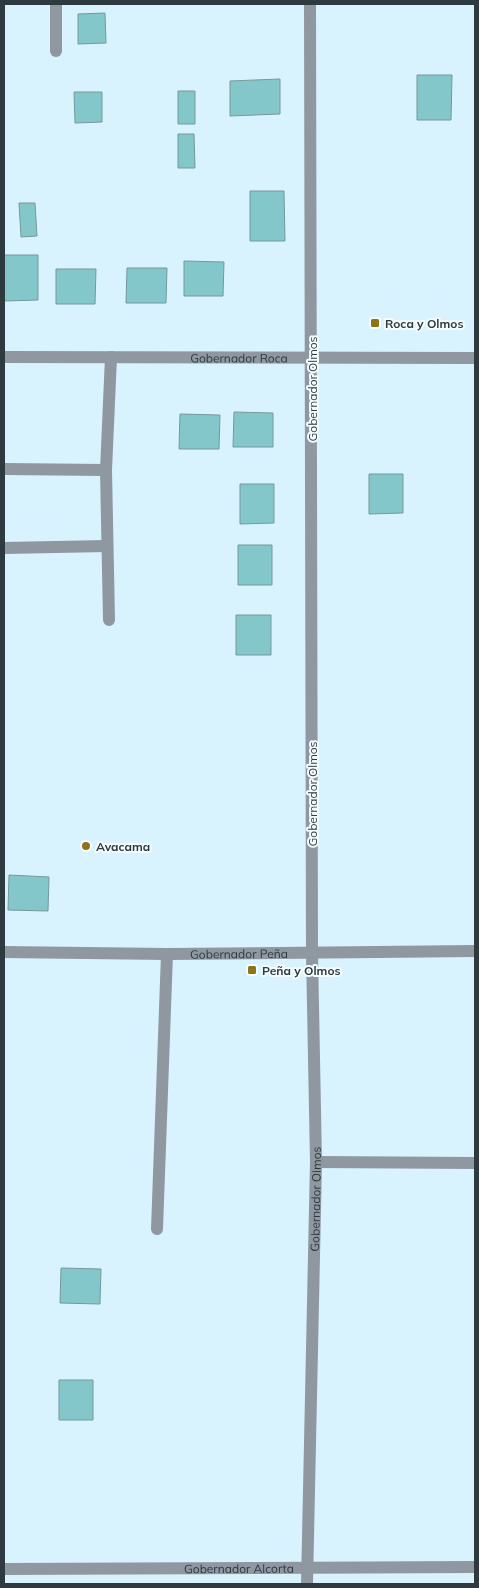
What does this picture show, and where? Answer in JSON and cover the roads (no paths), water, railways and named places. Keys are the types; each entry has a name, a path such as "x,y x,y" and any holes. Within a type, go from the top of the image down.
{"street":[{"path":"56,4 56,52"},
{"name":"Gobernador Olmos","path":"307,1584 316,1162 312,953 310,4"},
{"path":"109,620 106,470 111,357"},
{"name":"Gobernador Roca","path":"4,358 475,358"},
{"path":"4,469 106,470"},
{"path":"4,548 107,546"},
{"name":"Gobernador Peña","path":"4,952 167,954 475,951"},
{"path":"157,1230 167,954"},
{"path":"316,1162 475,1163"},
{"name":"Gobernador Alcorta","path":"4,1569 475,1567"}],"place":[{"name":"Roca y Olmos","path":"375,323"},
{"name":"Avacama","path":"86,846"},
{"name":"Peña y Olmos","path":"252,970"}]}
